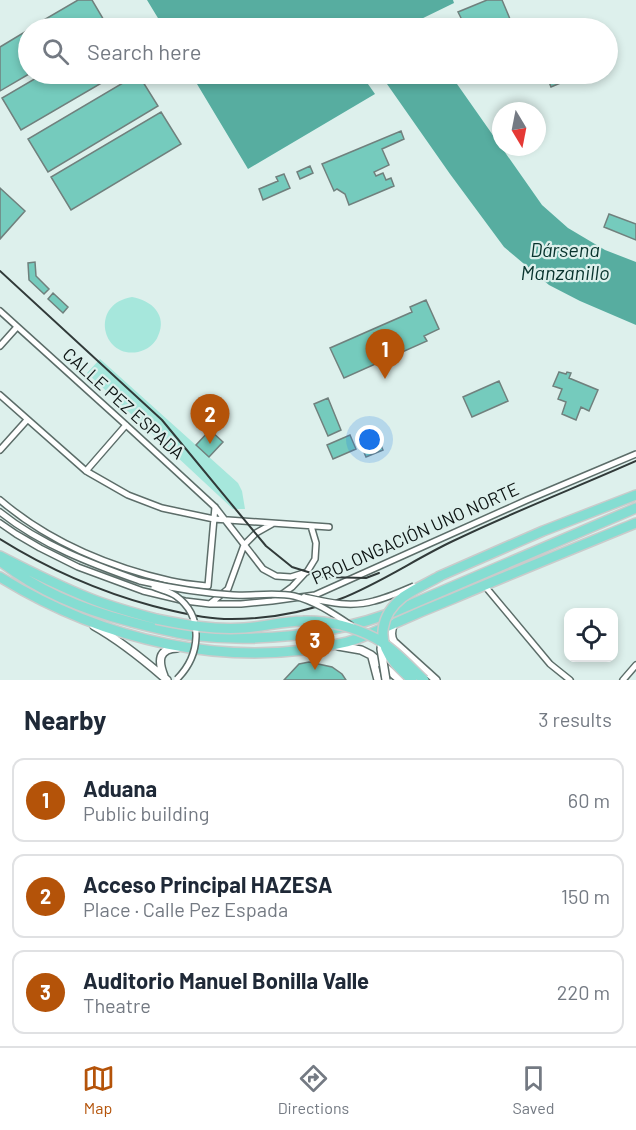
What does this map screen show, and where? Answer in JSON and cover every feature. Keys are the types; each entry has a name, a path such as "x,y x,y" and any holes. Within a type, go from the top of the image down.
{"main road":[{"path":"413,680 388,653 382,633 385,621 404,596 440,576 543,531 636,495"},
{"path":"0,561 42,588 73,604 108,616 164,630 233,638 302,634 357,624 391,613 636,508"},
{"path":"0,577 78,617 138,637 189,648 237,653 290,651 330,646 365,636 636,523"},
{"path":"0,556 91,599 156,619 199,627 222,628 319,621 361,632 377,640 424,680"}],"street":[{"name":"CALLE PEZ ESPADA","path":"0,311 215,507 244,546"},
{"path":"0,346 17,327"},
{"path":"0,395 86,471 128,495 162,508 214,519 329,526"},
{"path":"0,450 27,420"},
{"path":"86,471 126,425"},
{"name":"PROLONGACIÓN UNO NORTE","path":"0,523 40,548 78,567 143,591 185,601 210,604 272,602 315,595 636,454"},
{"path":"0,500 79,551 172,581 208,586 215,507"},
{"path":"0,512 40,538 72,554 175,595 190,613 194,622 196,639 194,652 185,671 175,680"},
{"path":"210,604 228,589 244,546 256,533 274,523"},
{"path":"272,602 292,587 315,560 316,543 311,526"},
{"path":"244,546 263,569 276,576 291,577 307,572"},
{"path":"140,581 209,593 300,596 333,603 353,604 372,602 440,576"},
{"path":"484,585 550,664 570,680"},
{"path":"292,596 314,603 361,632"},
{"path":"78,617 133,651 164,679"},
{"path":"394,623 391,632 394,642 436,680"},
{"path":"382,633 381,649 386,680"},
{"path":"330,646 361,650 371,655 397,679 414,660"},
{"path":"164,679 160,666 160,658 164,652 170,649 189,648"},
{"path":"371,655 378,680"},
{"path":"623,680 636,665"},
{"path":"413,680 424,669"}],"shaded area":[{"path":"132,297 145,301 156,310 161,321 161,328 155,342 147,348 138,352 126,352 109,340 105,330 106,319 110,310 118,302"},
{"path":"100,359 238,483 245,509 233,509 87,373"}],"water":[{"path":"147,0 453,0 454,3 423,18 158,18"},
{"path":"197,84 368,84 375,94 248,169"},
{"name":"Dársena Manzanillo","path":"387,84 457,84 492,134 492,156 508,156 542,205 568,228 605,250 636,262 636,325 549,285 504,247"}],"building":[{"path":"78,0 92,0 103,18 47,18"},
{"path":"487,0 502,0 510,18 461,18 458,12"},
{"path":"18,36 18,80 0,91 0,47"},
{"path":"26,84 100,84 21,130 2,98"},
{"path":"121,84 144,84 158,106 48,172 28,139"},
{"path":"161,112 181,144 71,210 51,177"},
{"path":"401,131 404,139 382,149 389,165 374,172 376,176 383,173 386,180 391,178 394,186 349,205 345,194 337,189 334,191 322,164"},
{"path":"310,166 313,173 300,179 297,172"},
{"path":"284,174 290,188 263,200 259,189 278,181 276,177"},
{"path":"0,188 25,211 0,239"},
{"path":"609,214 636,224 636,240 604,227"},
{"path":"35,262 36,276 49,289 44,294 29,280 28,263"},
{"path":"53,293 68,307 63,313 48,299"},
{"path":"426,300 439,329 424,336 427,341 344,378 330,348 412,312 410,307"},
{"path":"559,372 571,373 569,378 598,390 589,411 581,407 576,420 562,414 566,402 558,399 562,389 553,386"},
{"path":"499,381 508,401 472,417 463,397"},
{"path":"328,398 341,430 328,436 314,404"},
{"path":"374,429 383,450 366,457 357,436"},
{"path":"210,430 223,442 209,457 196,445"},
{"path":"350,435 356,449 333,459 327,445"},
{"path":"309,662 332,667 346,680 284,680 299,664"}],"railway":[{"path":"0,271 162,420 266,546 292,567 324,577 366,578 379,573"},
{"path":"0,539 74,578 153,606 215,618 268,617 312,608 340,599 476,530 636,461"}],"place":[{"name":"Aduana","path":"385,379"},
{"name":"Acceso Principal HAZESA","path":"210,444"},
{"name":"Auditorio Manuel Bonilla Valle","path":"315,670"}]}
